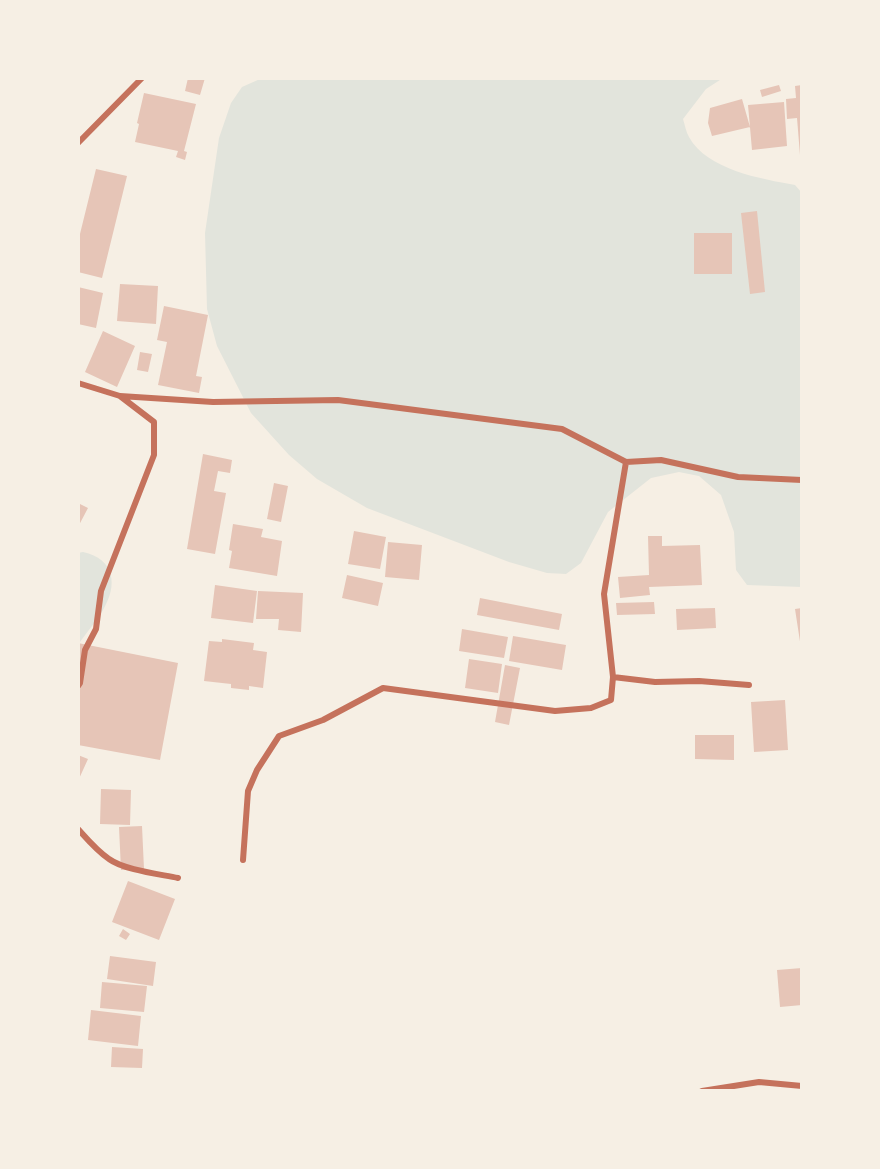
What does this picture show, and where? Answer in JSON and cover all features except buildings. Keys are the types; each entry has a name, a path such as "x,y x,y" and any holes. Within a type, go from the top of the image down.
{"street":[{"path":"78,143 142,78"},
{"path":"78,383 120,396 213,402 338,400 436,412 562,429 626,462 661,460 738,477 802,480"},
{"path":"78,686 85,650 96,629 101,591 154,455 154,422 120,396"},
{"path":"243,860 248,791 257,770 279,736 323,720 383,688 555,711 591,708 611,700 613,677 604,594 626,462"},
{"path":"613,677 655,682 699,681 749,685"},
{"path":"78,829 110,860 125,866 178,878"},
{"path":"702,1091 759,1082 802,1086"}],"shaded area":[{"path":"723,78 706,89 683,119 689,137 697,148 722,165 752,176 795,185 802,193 802,587 747,585 736,570 734,532 721,495 699,476 679,472 651,478 608,512 581,563 566,574 547,573 509,562 367,508 317,479 289,455 251,413 217,346 207,309 205,233 219,138 231,103 242,87 260,79"},
{"path":"83,552 102,560 111,574 112,583 108,601 78,645 78,553"}]}
